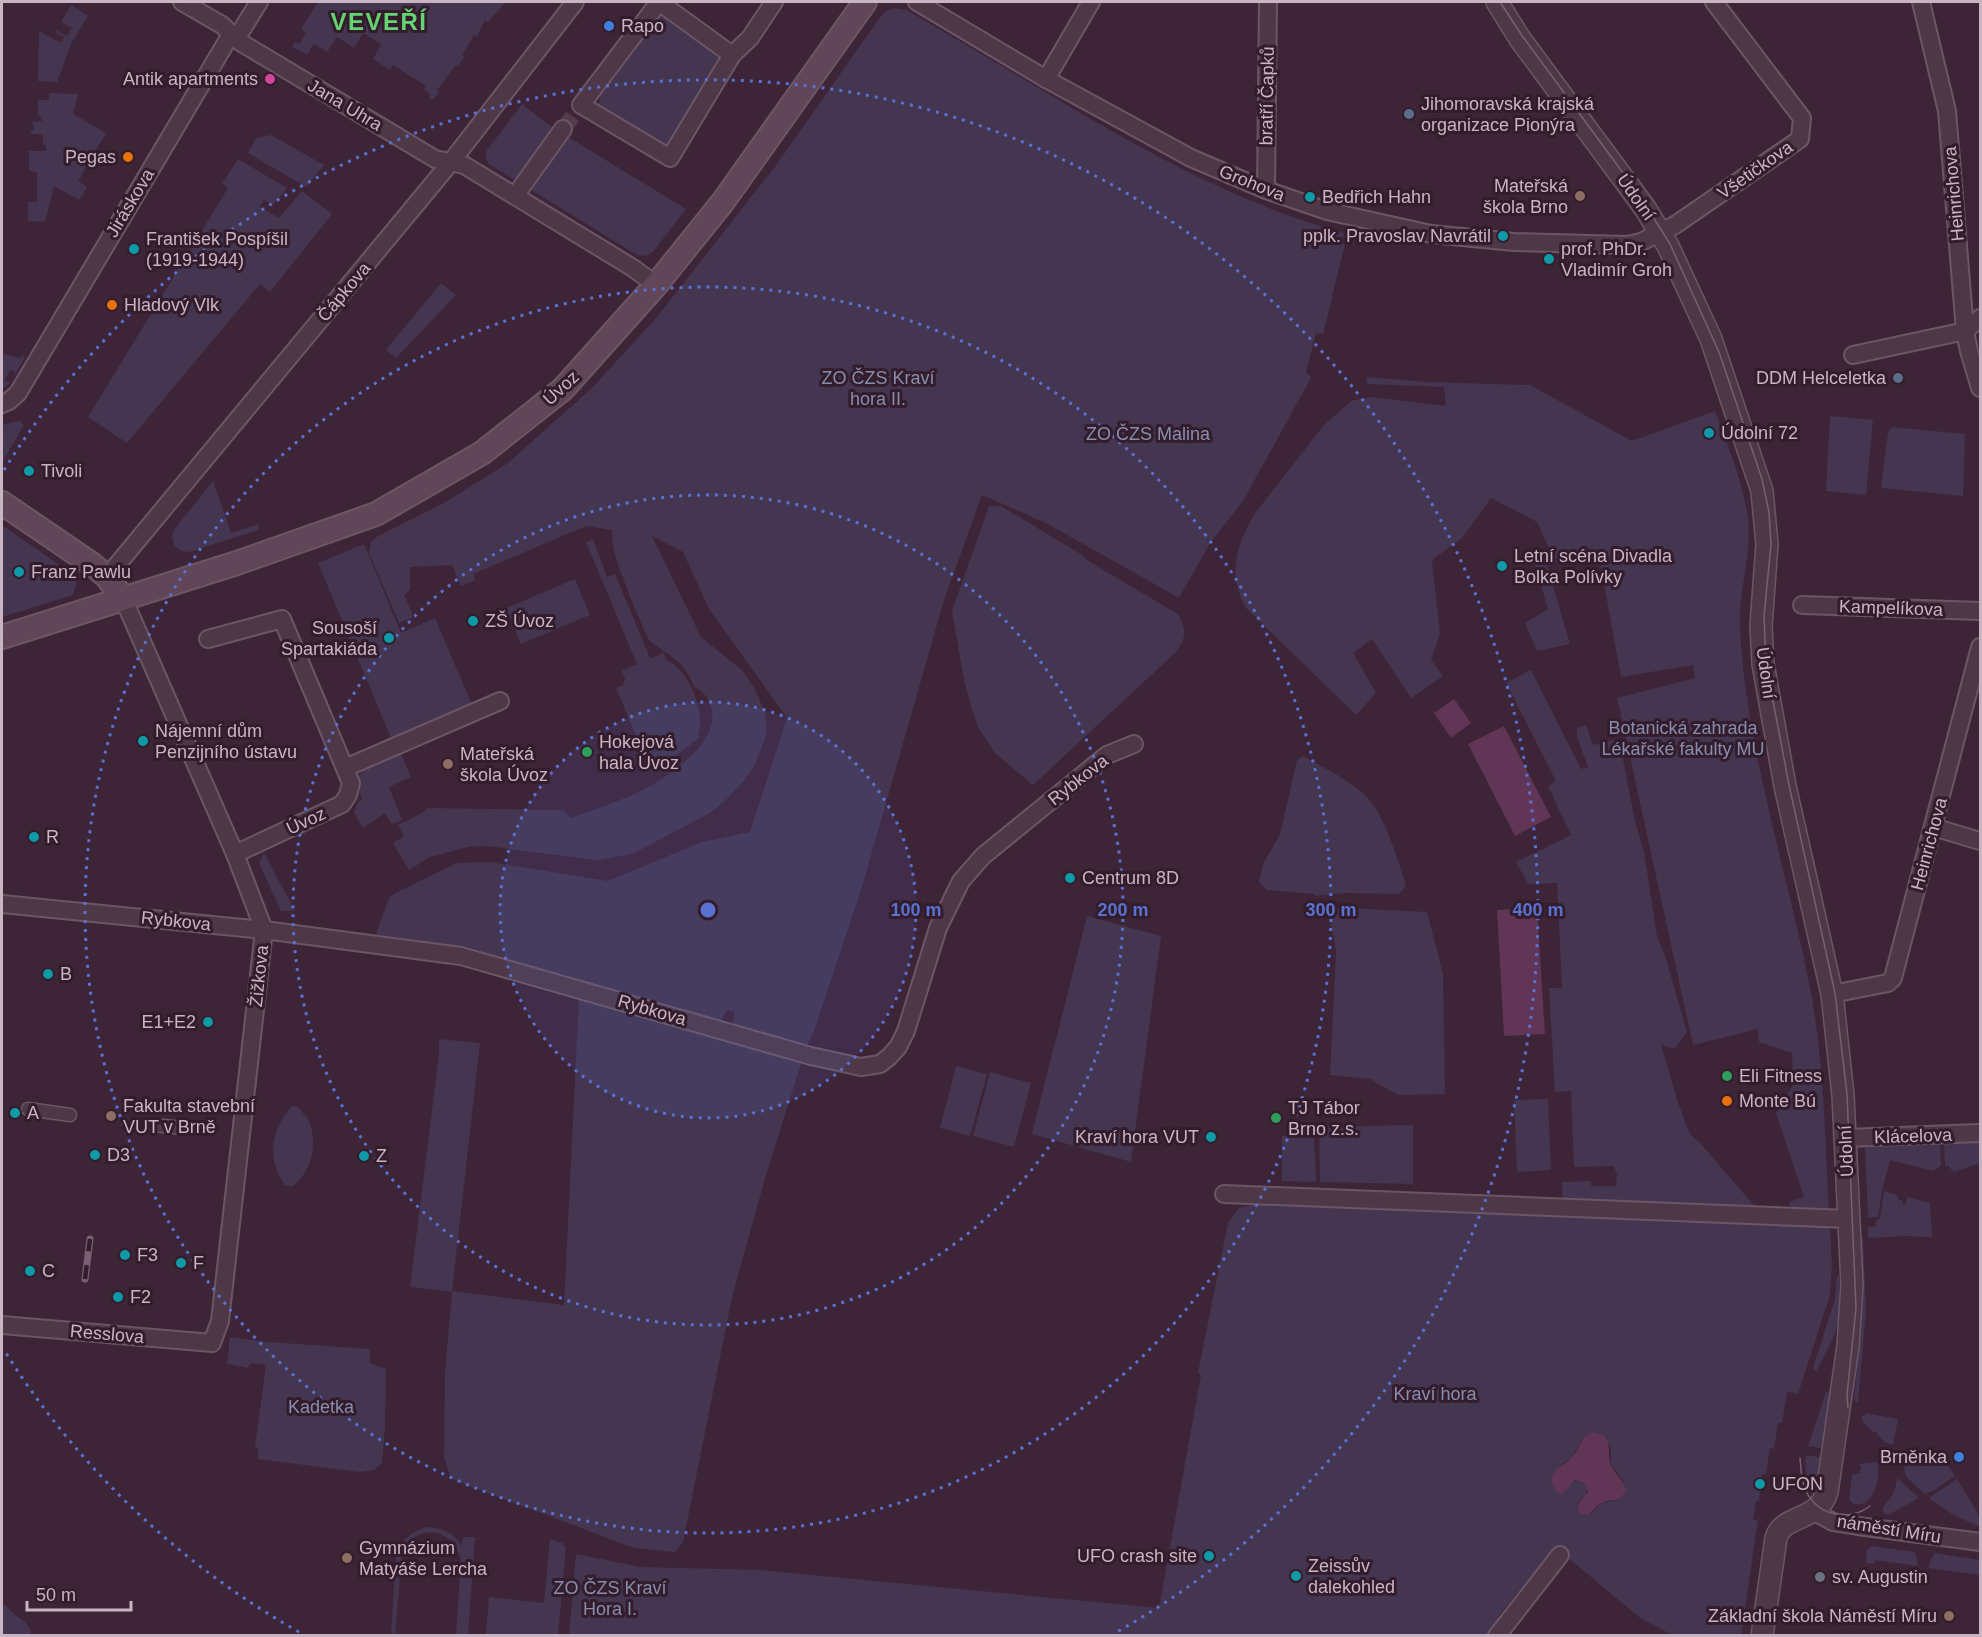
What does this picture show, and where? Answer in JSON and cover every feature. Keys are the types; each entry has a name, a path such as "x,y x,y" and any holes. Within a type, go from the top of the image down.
{"main road":[{"name":"Úvoz","path":"2,637 237,563 376,514 473,459 563,389 656,285 722,203 865,2"},
{"path":"2,503 93,565 107,577 123,598"}],"street":[{"name":"Jana Uhra","path":"182,2 222,25 240,42 435,159 464,165 633,268 656,285"},
{"name":"Jiráskova","path":"2,404 18,393 227,41 241,31 259,2"},
{"name":"Čápkova","path":"107,577 451,162 574,2"},
{"path":"515,196 652,5 659,2 732,55"},
{"path":"572,117 669,159 732,55 750,38 774,2"},
{"name":"Grohova","path":"917,2 1046,79 1191,158 1266,190 1327,211 1431,234 1514,242 1627,245 1641,242 1660,232"},
{"path":"1046,79 1091,2"},
{"name":"bratří Čapků","path":"1266,190 1268,2"},
{"name":"Údolní","path":"1497,2 1520,39 1660,232 1711,339 1762,491 1767,544 1761,615 1763,664 1785,786 1832,994 1846,1138 1852,1285 1848,1347 1827,1492 1824,1500 1813,1511"},
{"name":"Všetičkova","path":"1660,232 1675,225 1800,139 1802,118 1714,2"},
{"name":"Heinrichova","path":"1921,2 1947,111 1965,331 1980,388"},
{"path":"1852,355 1965,331 1980,318"},
{"name":"Žižkova","path":"123,598 235,854 264,930 223,1297 218,1331 212,1342"},
{"name":"Kampelíkova","path":"1802,605 1980,611"},
{"name":"Úvoz","path":"208,639 282,619 351,783 348,795 342,804 235,854"},
{"name":"Heinrichova","path":"1832,994 1888,983 1893,978 1980,647"},
{"path":"345,768 500,701"},
{"name":"Rybkova","path":"2,904 264,930 461,956 811,1056 861,1067 871,1067 880,1064 898,1047 906,1030 938,928 961,881 983,856 1107,755 1134,744"},
{"path":"1933,828 1980,841"},
{"path":"28,1109 70,1115"},
{"path":"154,1125 182,1128"},
{"name":"Klácelova","path":"1846,1138 1980,1133"},
{"path":"1224,1194 1849,1219"},
{"name":"Resslova","path":"2,1324 212,1342"},
{"name":"náměstí Míru","path":"1762,1635 1779,1529 1813,1511 1825,1519 1858,1526 1980,1542"},
{"path":"1497,1635 1560,1555"}],"green space":[{"path":"318,2 505,3 488,22 485,20 477,36 474,35 462,55 464,57 437,90 439,92 433,100 429,98 431,95 424,90 426,86 393,65 390,70 373,59 381,44 363,33 354,48 337,37 327,52 314,44 307,55 292,47 295,42 299,44 306,33 301,29"},
{"path":"71,5 88,16 72,42 57,82 38,81 39,31 61,43 64,37 55,32 56,30 67,36 72,28 61,22"},
{"path":"895,8 907,10 1094,121 1198,177 1269,208 1344,233 1342,243 1345,244 1323,334 1316,333 1306,372 1311,378 1243,501 1210,543 1179,598 1046,523 982,495 944,600 862,887 814,1031 808,1044 803,1047 733,1026 735,1012 727,1010 720,1022 460,948 376,934 389,898 457,863 490,862 608,881 702,842 750,832 787,718 709,609 683,552 652,536 701,637 743,671 755,689 765,713 767,732 755,764 746,778 710,813 632,854 597,860 487,846 468,847 430,857 409,870 393,843 404,836 398,825 424,812 427,808 563,810 571,818 636,793 679,767 700,747 707,736 712,724 712,712 706,697 694,687 681,665 647,637 618,564 613,548 612,530 586,526 473,574 475,580 461,586 452,565 410,567 410,590 404,595 412,612 412,618 399,623 369,553 371,542 378,536 444,503 508,463 591,389 657,317 777,164 881,16"},
{"path":"665,15 719,53 721,61 673,144 665,149 601,111 598,106 601,95 636,49 635,42 656,18"},
{"path":"49,93 78,94 73,114 106,133 92,157 85,153 81,160 88,164 78,181 87,187 79,200 54,186 45,222 28,221 28,202 37,202 37,172 29,171 29,151 46,151 46,145 43,145 43,134 31,134 34,130 31,122 42,121 38,115 38,100 49,100"},
{"path":"523,103 555,129 686,209 653,252 645,256 637,255 489,164 485,157 487,150"},
{"path":"271,135 324,165 306,187 248,153 256,138"},
{"path":"238,159 287,188 273,205 264,200 260,207 279,218 302,191 332,214 270,292 260,284 127,443 88,417 228,188 222,184"},
{"path":"441,283 456,295 396,358 386,350"},
{"path":"2,353 20,358 22,355 25,357 13,378 15,372 10,370 5,380 11,382 4,388 2,388"},
{"name":"Botanická zahrada Lékařské fakulty MU","path":"1366,377 1427,382 1530,385 1632,441 1715,411 1739,478 1748,519 1747,558 1740,618 1743,668 1756,751 1803,953 1815,1015 1823,1099 1829,1213 1792,1213 1789,1202 1804,1197 1776,1113 1793,1085 1792,1053 1759,1042 1758,1029 1693,1045 1617,698 1695,678 1693,665 1621,677 1600,562 1566,559 1547,565 1570,644 1537,651 1525,623 1548,609 1534,561 1550,550 1537,522 1491,498 1462,538 1432,560 1440,634 1431,660 1443,676 1411,698 1372,639 1353,653 1376,693 1356,715 1246,608 1240,595 1236,571 1236,559 1243,536 1256,512 1323,426 1351,401 1370,397 1446,406 1444,387 1367,384"},
{"path":"1830,416 1873,420 1866,495 1826,491"},
{"path":"19,421 24,425 2,463 2,425"},
{"path":"1892,427 1965,434 1963,496 1881,488 1888,433"},
{"path":"213,481 231,533 259,524 258,530 189,552 178,549 174,543 173,531"},
{"path":"989,506 1001,506 1178,614 1184,629 1184,638 1176,652 1033,785 995,753 978,727 964,680 952,611"},
{"path":"2,525 78,578 73,595 2,617"},
{"path":"593,539 607,577 615,574 650,658 664,653 667,661 683,673 698,705 699,738 652,773 616,688 623,685 625,679 622,671 637,664 586,542"},
{"path":"364,544 401,633 435,618 473,707 392,740 318,563"},
{"path":"575,579 590,615 521,644 506,608"},
{"path":"1531,670 1581,769 1588,767 1577,737 1577,728 1586,725 1593,745 1619,739 1635,821 1644,852 1657,936 1687,1032 1674,1049 1661,1044 1678,1103 1690,1134 1757,1209 1566,1201 1563,1198 1562,1182 1591,1181 1591,1186 1616,1186 1617,1175 1614,1166 1574,1167 1571,1091 1555,1092 1549,988 1562,988 1557,883 1528,884 1516,862 1571,835 1548,786 1556,781 1506,683"},
{"path":"400,752 411,777 389,787 402,820 392,824 385,813 363,828 354,812 358,802 362,800 359,779 362,772 373,763"},
{"path":"1303,756 1349,782 1371,801 1384,823 1403,875 1406,886 1399,894 1346,893 1315,896 1315,894 1267,890 1259,882 1263,864 1280,834 1297,760"},
{"path":"264,853 295,911 281,911 259,863"},
{"path":"1328,907 1427,912 1443,974 1445,1094 1398,1095 1370,1079 1330,1075 1336,951"},
{"path":"1087,916 1161,936 1131,1162 1032,1134"},
{"path":"579,998 802,1060 764,1182 732,1297 683,1542 675,1552 634,1548 454,1480 450,1476 444,1457 445,1372 452,1292 410,1287 439,1039 480,1043 452,1291 564,1305"},
{"path":"956,1066 987,1074 970,1136 940,1128"},
{"path":"990,1072 1031,1083 1014,1147 973,1136"},
{"path":"1548,1099 1551,1170 1517,1172 1514,1100"},
{"path":"292,1106 297,1106 309,1121 313,1139 309,1165 300,1180 293,1186 285,1185 275,1165 273,1154 279,1125"},
{"path":"1413,1125 1413,1184 1320,1182 1319,1127"},
{"path":"1282,1136 1314,1136 1316,1182 1282,1181"},
{"path":"1980,1141 1980,1163 1954,1172 1945,1166 1944,1143"},
{"path":"1940,1143 1941,1166 1933,1171 1890,1160 1878,1217 1868,1218 1865,1148 1867,1146"},
{"path":"1884,1191 1897,1195 1898,1199 1903,1201 1903,1205 1908,1197 1930,1203 1932,1237 1868,1238 1868,1227 1876,1227 1876,1221 1880,1218"},
{"name":"Kraví hora","path":"1261,1203 1830,1227 1832,1266 1830,1295 1798,1394 1787,1392 1782,1423 1778,1423 1774,1449 1770,1448 1766,1474 1762,1474 1759,1501 1756,1501 1753,1520 1758,1520 1741,1635 1672,1635 1639,1617 1555,1547 1498,1617 1500,1620 1488,1635 569,1636 576,1554 641,1567 760,1570 1159,1608 1201,1375 1198,1373 1228,1223 1239,1208","holes":["1594,1432 1611,1447 1611,1464 1624,1482 1617,1500 1601,1503 1591,1514 1577,1508 1578,1502 1586,1495 1587,1486 1580,1480 1571,1482 1560,1466 1572,1457 1583,1438"]},
{"path":"1863,1238 1866,1310 1858,1402 1854,1401 1862,1310 1859,1239"},
{"path":"1837,1276 1839,1276 1840,1304 1837,1325 1830,1346 1816,1371 1813,1368 1835,1299"},
{"name":"Kadetka","path":"230,1337 370,1349 370,1363 386,1369 382,1463 374,1470 359,1472 258,1459 258,1448 255,1447 266,1365 251,1363 248,1368 227,1364"},
{"path":"1826,1392 1834,1394 1826,1449 1808,1446"},
{"path":"1865,1413 1898,1419 1893,1445 1884,1442 1863,1422 1861,1416 1865,1416"},
{"path":"1901,1454 1944,1459 1955,1476 1925,1494 1906,1477"},
{"path":"1806,1455 1825,1458 1820,1490 1812,1495 1806,1480"},
{"path":"1877,1462 1877,1484 1871,1497 1866,1502 1853,1504 1849,1499 1852,1475 1860,1473 1861,1466 1858,1464"},
{"path":"1897,1478 1919,1498 1888,1515 1883,1512 1883,1507 1893,1494"},
{"path":"1957,1479 1980,1517 1980,1523 1977,1526 1952,1514 1930,1499"},
{"path":"428,1527 448,1532 462,1546 463,1537 475,1537 468,1635 456,1635 461,1561 451,1541 434,1532 416,1536 408,1543 402,1554 395,1635 391,1635 396,1556 408,1537"},
{"path":"550,1539 566,1547 558,1635 486,1635 489,1597 544,1603"},
{"path":"1871,1546 1915,1552 1918,1566 1875,1560 1874,1564 1866,1563 1867,1550"},
{"path":"1934,1553 1980,1560 1980,1575 1928,1568"},
{"path":"2,1604 6,1605 28,1626 31,1635 2,1635"}],"shaded area":[{"path":"1454,699 1471,723 1451,738 1434,713"},
{"path":"1504,726 1551,817 1515,836 1468,744"},
{"path":"1537,908 1545,1034 1504,1036 1497,910"},
{"path":"1594,1432 1605,1436 1611,1465 1626,1490 1621,1498 1602,1503 1587,1515 1579,1512 1578,1508 1588,1491 1583,1482 1575,1480 1561,1494 1553,1486 1552,1478 1553,1474 1575,1454 1586,1436"}],"tunnel":[{"path":"563,129 573,116"}],"tram line":[{"path":"1500,2 1523,37 1640,196 1670,244 1719,352 1762,479 1769,512 1771,544 1764,616 1766,664 1789,785 1835,993 1847,1094 1856,1308 1847,1395 1848,1408"},
{"path":"1800,1458 1804,1487 1818,1506 1826,1511 1844,1515 1862,1511 1870,1506"}],"railway":[{"path":"85,1279 90,1239"}],"place":[{"name":"Rapo","path":"609,26"},
{"name":"Antik apartments","path":"270,79"},
{"name":"Jihomoravská krajská organizace Pionýra","path":"1409,114"},
{"name":"Pegas","path":"128,157"},
{"name":"Mateřská škola Brno","path":"1580,196"},
{"name":"Bedřich Hahn","path":"1310,197"},
{"name":"pplk. Pravoslav Navrátil","path":"1503,236"},
{"name":"František Pospíšil (1919-1944)","path":"134,249"},
{"name":"prof. PhDr. Vladimír Groh","path":"1549,259"},
{"name":"Hladový Vlk","path":"112,305"},
{"name":"DDM Helceletka","path":"1898,378"},
{"name":"Údolní 72","path":"1709,433"},
{"name":"Tivoli","path":"29,471"},
{"name":"Letní scéna Divadla Bolka Polívky","path":"1502,566"},
{"name":"Franz Pawlu","path":"19,572"},
{"name":"ZŠ Úvoz","path":"473,621"},
{"name":"Sousoší Spartakiáda","path":"389,638"},
{"name":"Nájemní dům Penzijního ústavu","path":"143,741"},
{"name":"Hokejová hala Úvoz","path":"587,752"},
{"name":"Mateřská škola Úvoz","path":"448,764"},
{"name":"R","path":"34,837"},
{"name":"Centrum 8D","path":"1070,878"},
{"name":"B","path":"48,974"},
{"name":"E1+E2","path":"208,1022"},
{"name":"Eli Fitness","path":"1727,1076"},
{"name":"Monte Bú","path":"1727,1101"},
{"name":"A","path":"15,1113"},
{"name":"Fakulta stavební VUT v Brně","path":"111,1116"},
{"name":"TJ Tábor Brno z.s.","path":"1276,1118"},
{"name":"Kraví hora VUT","path":"1211,1137"},
{"name":"D3","path":"95,1155"},
{"name":"Z","path":"364,1156"},
{"name":"F3","path":"125,1255"},
{"name":"F","path":"181,1263"},
{"name":"C","path":"30,1271"},
{"name":"F2","path":"118,1297"},
{"name":"Brněnka","path":"1959,1457"},
{"name":"UFON","path":"1760,1484"},
{"name":"UFO crash site","path":"1209,1556"},
{"name":"Gymnázium Matyáše Lercha","path":"347,1558"},
{"name":"Zeissův dalekohled","path":"1296,1576"},
{"name":"sv. Augustin","path":"1820,1577"},
{"name":"Základní škola Náměstí Míru","path":"1949,1616"}],"district":[{"name":"VEVEŘÍ","path":"379,22"}],"park label":[{"name":"ZO ČZS Kraví hora II.","path":"878,388"},
{"name":"ZO ČZS Malina","path":"1148,434"},
{"name":"ZO ČZS Kraví Hora I.","path":"610,1598"}]}
